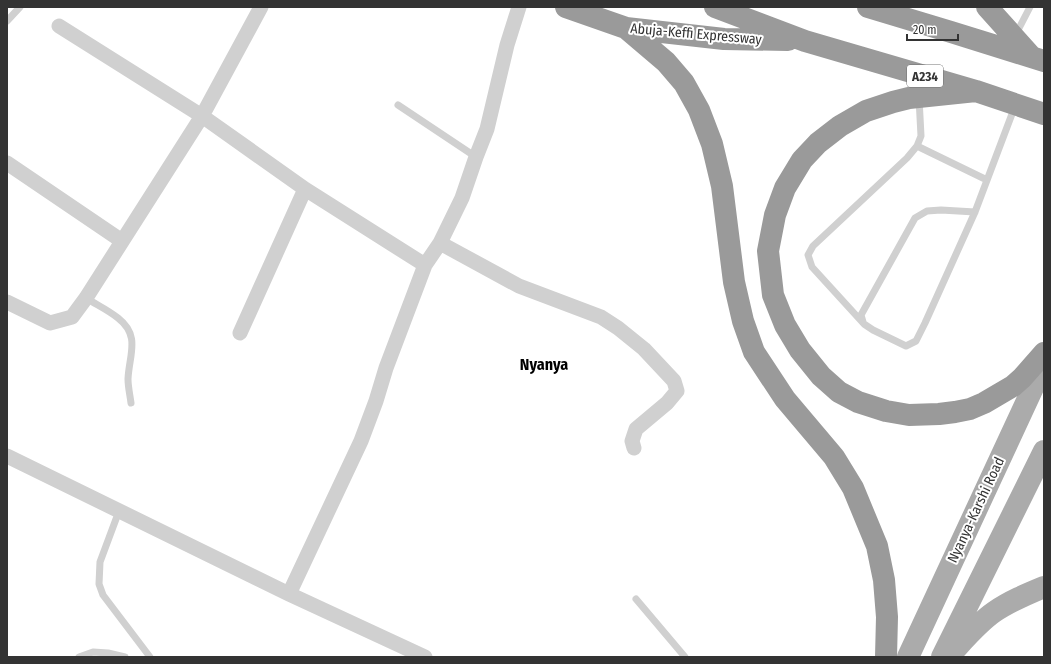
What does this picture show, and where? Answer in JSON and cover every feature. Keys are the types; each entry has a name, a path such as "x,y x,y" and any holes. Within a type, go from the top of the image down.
{"highway":[{"name":"Abuja-Keffi Expressway","path":"566,7 626,28 724,39 805,41"},
{"name":"Abuja-Keffi Expressway","path":"715,7 805,41 976,91 1044,114"},
{"path":"868,7 1037,58"},
{"path":"987,7 1014,38 1037,58"},
{"path":"626,28 666,62 684,83 699,110 712,144 722,186 734,282 743,321 754,352 785,399 834,457 853,488 877,546 884,580 888,617 886,657"},
{"path":"976,91 908,98 893,102 866,111 840,126 818,143 802,160 785,188 775,215 768,251 773,295 785,325 800,350 821,376 839,392 858,402 886,411 909,415 939,414 970,409 984,403 1013,386 1044,353"}],"main road":[{"name":"Nyanya-Karshi Road","path":"908,657 1044,364"},
{"path":"942,657 1044,451"},
{"path":"948,657 980,624 994,612 1016,599 1044,587"}],"street":[{"path":"7,302 50,323 72,317 86,298 202,116 261,7"},
{"path":"289,594 361,441 376,401 386,368 426,265 440,243 462,198 487,129 507,45 519,7"},
{"path":"59,26 202,116 305,189 426,265"},
{"path":"7,163 122,241"},
{"path":"240,333 305,189"},
{"path":"440,243 519,286 601,317 618,328 644,349 674,381 677,391 667,403 636,429 632,441 634,448"},
{"path":"7,456 289,594 425,657"}],"lane":[{"path":"7,21 20,7"},
{"path":"1014,38 1030,7"},
{"path":"919,97 921,136 917,146 907,158 813,246 808,256 812,267 864,324 906,346 916,340 925,323 976,212 1016,104"},
{"path":"398,105 476,157"},
{"path":"917,146 987,180"},
{"path":"864,324 861,315 915,218 927,211 941,210 976,212"},
{"path":"86,298 118,318 130,332 132,341 128,380 131,403"},
{"path":"119,511 100,562 99,584 103,596 150,657"},
{"path":"636,599 685,657"},
{"path":"79,657 94,652 108,653 125,657"}],"district":[{"name":"Nyanya","path":"544,364"}]}
